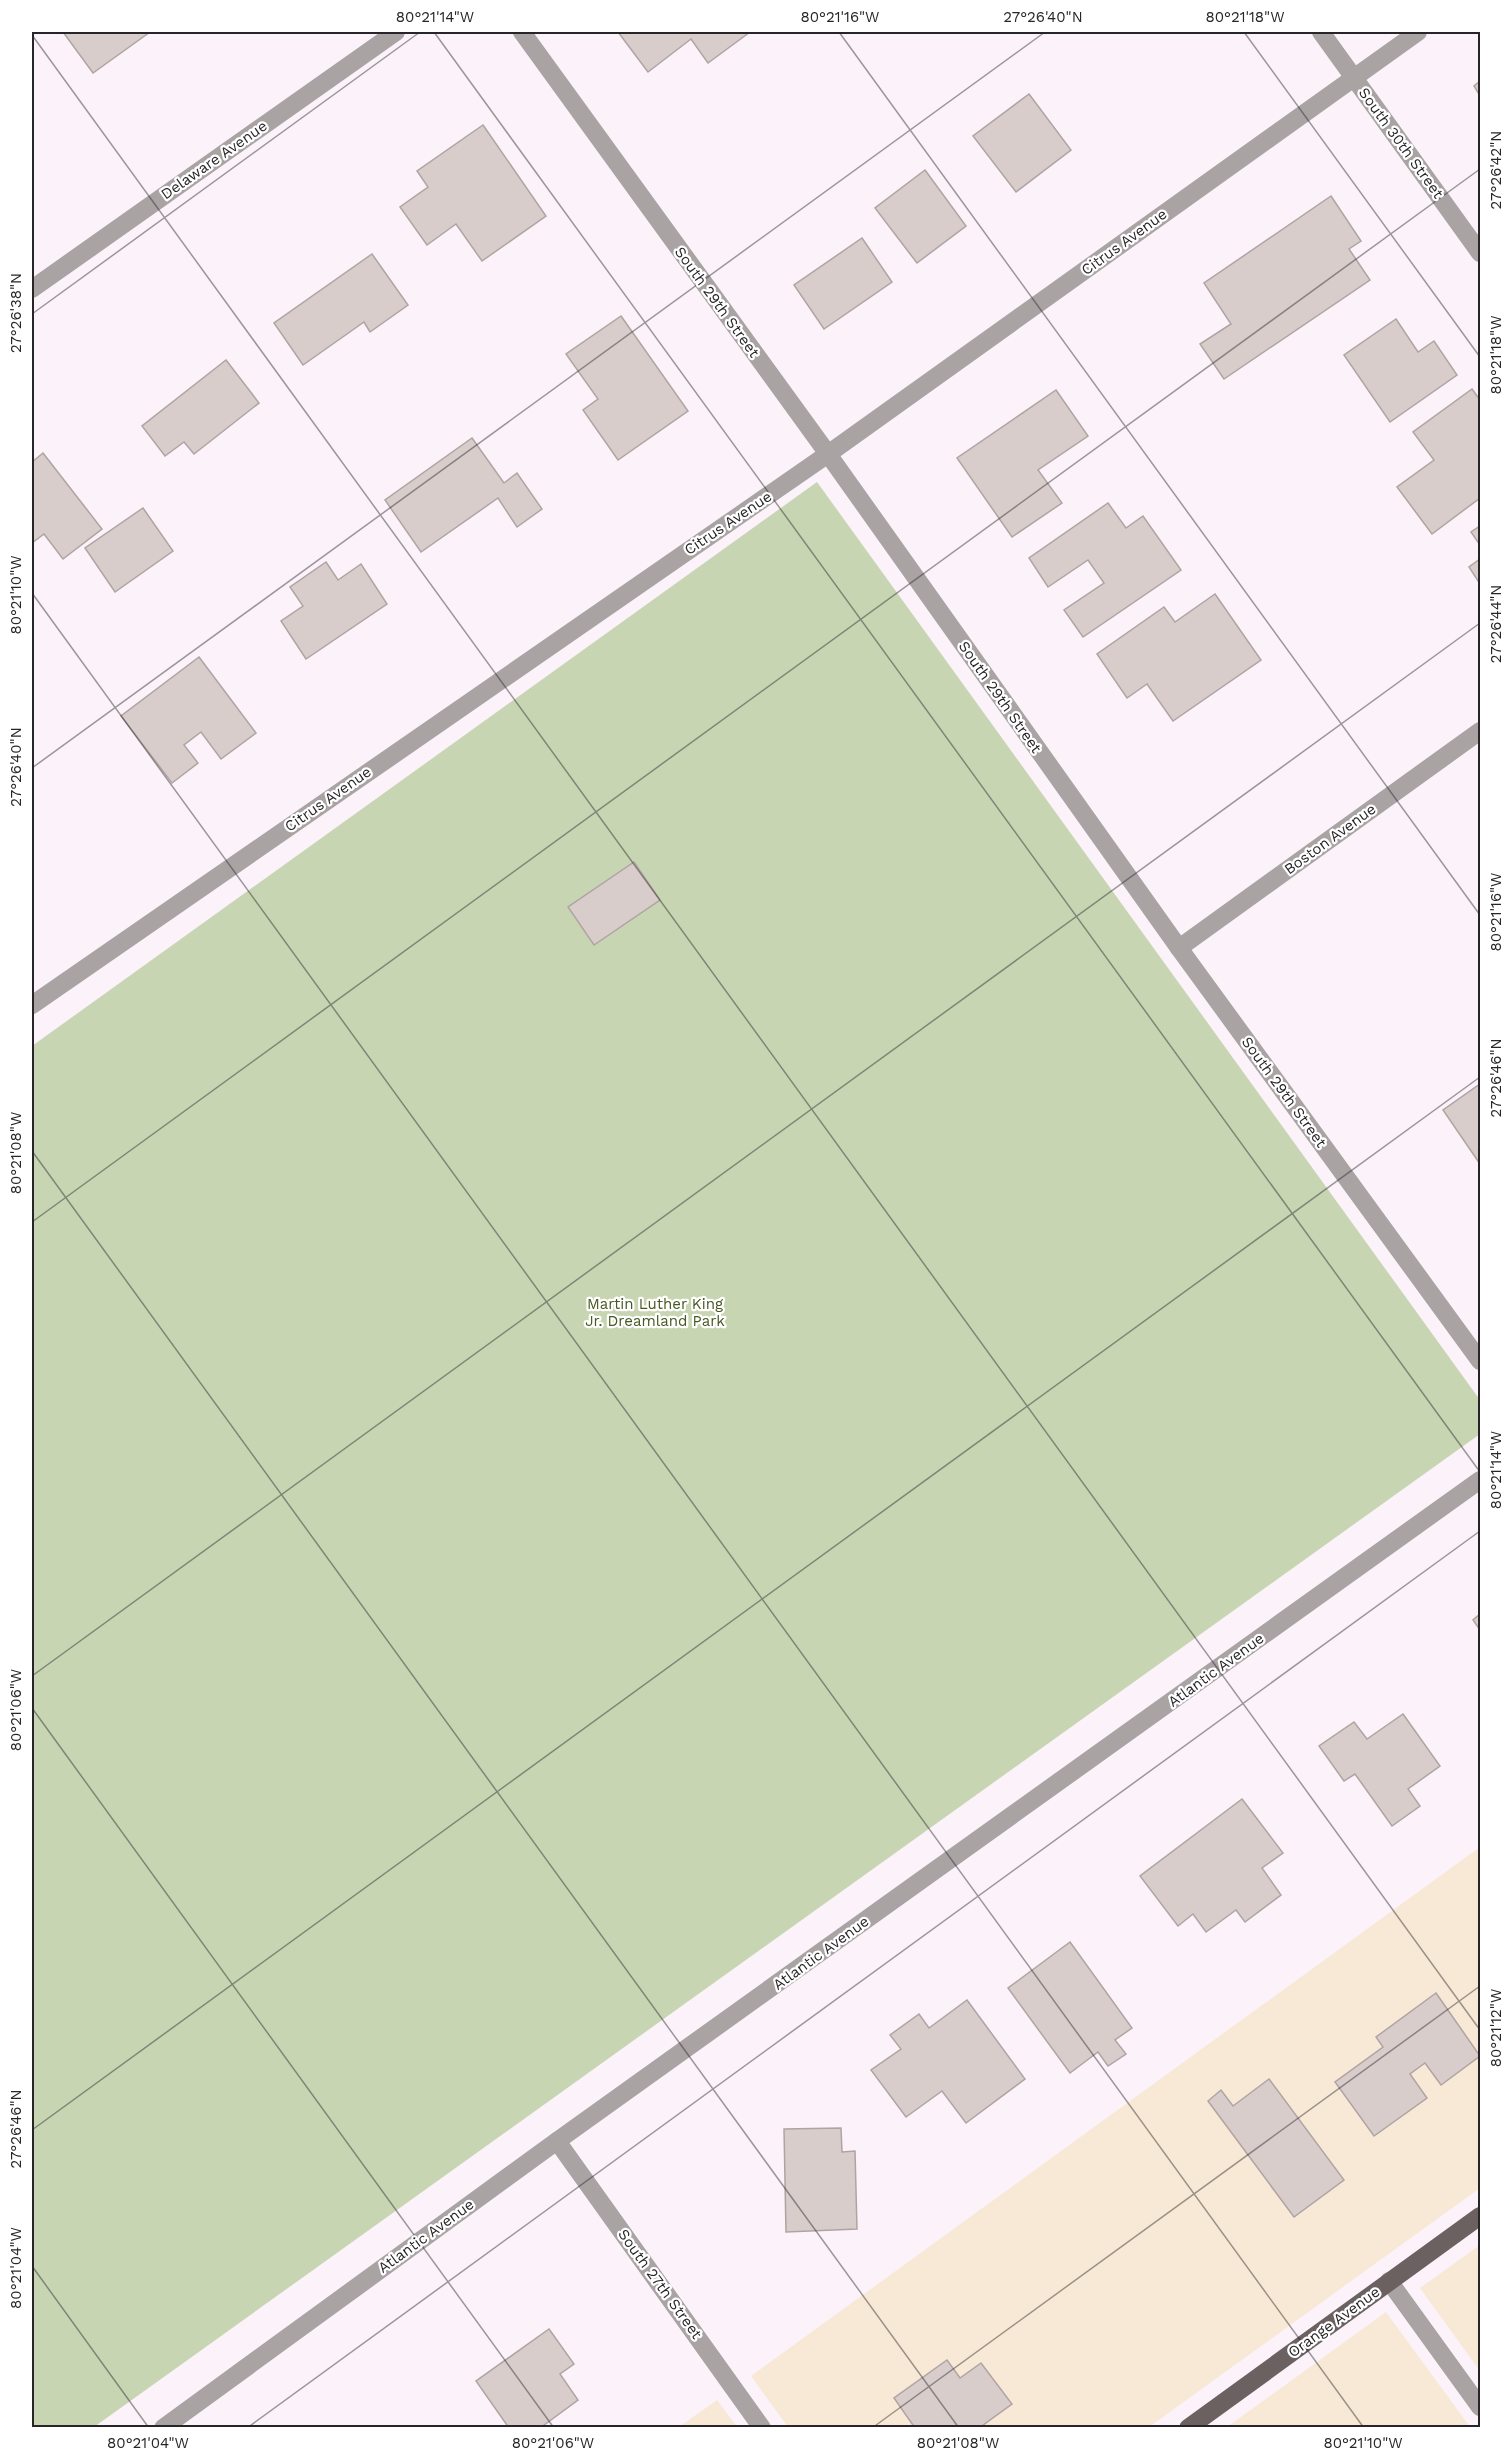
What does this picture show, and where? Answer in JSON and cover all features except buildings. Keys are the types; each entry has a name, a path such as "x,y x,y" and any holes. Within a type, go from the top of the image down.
{"main road":[{"name":"Orange Avenue","path":"1188,2427 1480,2216"}],"street":[{"name":"Delaware Avenue","path":"32,289 396,32"},
{"name":"South 29th Street","path":"522,32 828,454 1179,948 1480,1361"},
{"name":"South 30th Street","path":"1321,32 1480,253"},
{"name":"Citrus Avenue","path":"32,1005 828,454 1418,32"},
{"name":"Boston Avenue","path":"1179,948 1480,730"},
{"name":"Atlantic Avenue","path":"163,2427 557,2141 1480,1480"},
{"name":"South 27th Street","path":"557,2141 762,2427"},
{"path":"1389,2281 1480,2407"}],"shaded area":[{"path":"1480,1847 1480,2188 1149,2427 788,2427 751,2376"},
{"path":"1480,2245 1480,2371 1420,2288"},
{"path":"1386,2312 1470,2427 1227,2427"},
{"path":"717,2400 737,2427 679,2427"}],"green space":[{"name":"Martin Luther King Jr. Dreamland Park","path":"817,482 1480,1400 1480,1434 94,2427 32,2427 32,1046"}]}
